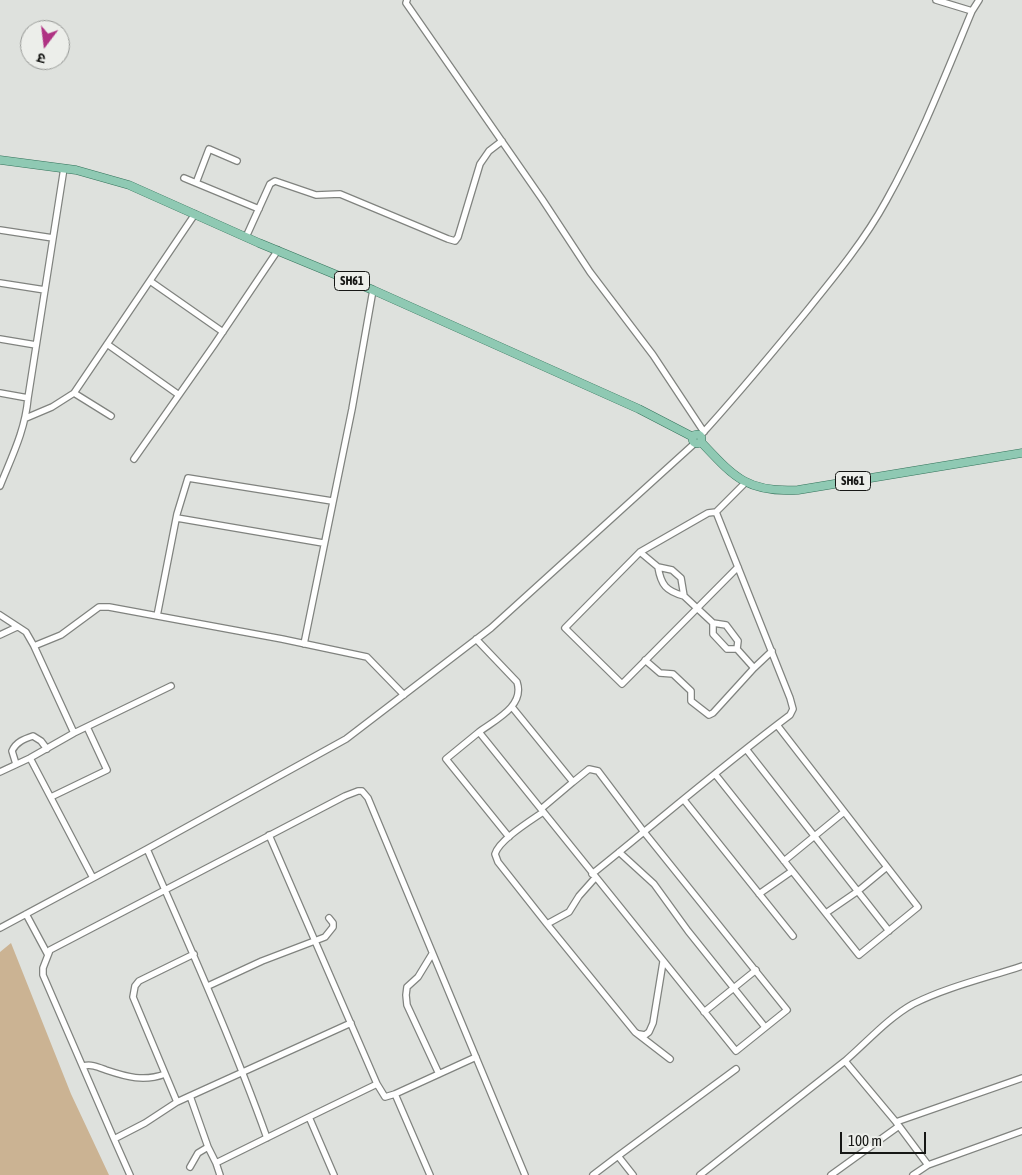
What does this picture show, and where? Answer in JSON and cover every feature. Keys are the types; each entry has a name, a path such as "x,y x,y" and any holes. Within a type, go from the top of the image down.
{"main road":[{"name":"SH61","path":"0,160 76,170 129,185 246,237 373,290 640,409 699,438 730,472 746,484 762,489 777,491 798,490 1022,453"}],"street":[{"path":"407,0 406,3 590,272 653,355 699,438"},
{"path":"936,0 972,11"},
{"path":"0,928 346,739 492,628 699,438 742,390 822,293 862,239 885,202 918,138 972,11 979,0"},
{"path":"246,237 270,184 275,181 316,196 340,194 455,241 458,237 480,164 489,151 502,141"},
{"path":"196,183 209,149 237,162"},
{"path":"0,486 18,444 26,418 64,168"},
{"path":"184,178 259,209"},
{"path":"26,418 52,407 74,392 195,214"},
{"path":"0,230 53,238"},
{"path":"134,459 278,250"},
{"path":"150,281 223,332"},
{"path":"0,283 45,290"},
{"path":"304,644 352,408 373,290"},
{"path":"0,339 36,345"},
{"path":"107,344 179,395"},
{"path":"74,392 111,416"},
{"path":"0,393 28,398"},
{"path":"157,616 177,518 188,478 332,501"},
{"path":"738,568 622,684 565,628 640,552 708,512 716,512 746,484"},
{"path":"547,924 568,912 593,876 619,852 790,715 793,709 772,651 716,512"},
{"path":"177,518 324,543"},
{"path":"640,552 658,567 672,570 682,578 684,596"},
{"path":"658,567 660,581 672,592 684,596 713,623 726,625 738,641 737,649"},
{"path":"34,646 61,635 99,607 157,616 367,657 404,695"},
{"path":"0,615 26,632 74,733"},
{"path":"713,623 713,634 727,649 737,649 754,668"},
{"path":"0,635 18,626"},
{"path":"476,639 517,682 519,695 512,707 446,759 509,837"},
{"path":"645,660 660,673 673,674 691,691 691,701 709,715 772,651"},
{"path":"0,772 30,758 74,733 171,686"},
{"path":"512,707 573,782"},
{"path":"715,774 859,955 918,907 777,725"},
{"path":"51,797 107,770 87,727"},
{"path":"479,732 542,810 593,876 736,1051 787,1010 644,832 598,771 589,769 542,810 509,837 496,850 496,858 634,1032 670,1059"},
{"path":"16,764 12,751 15,744 27,738 33,736 41,741 46,749"},
{"path":"746,749 889,931"},
{"path":"30,758 93,878"},
{"path":"130,1175 43,975 43,968 48,955 55,946 345,796 362,791 368,798 525,1175"},
{"path":"684,800 793,936"},
{"path":"784,861 844,812"},
{"path":"269,835 377,1084 385,1097 476,1057"},
{"path":"147,849 208,986 243,1071 267,1138"},
{"path":"619,852 654,884 765,1027"},
{"path":"826,913 887,868"},
{"path":"759,894 792,870"},
{"path":"26,914 48,955"},
{"path":"208,986 262,961 325,937 334,925 329,918"},
{"path":"177,1102 132,996 132,992 139,981 194,954"},
{"path":"432,954 418,977 408,987 406,995 407,1005 440,1074"},
{"path":"634,1032 640,1035 645,1034 649,1032 653,1024 663,962"},
{"path":"700,1175 845,1061 896,1015 934,995 1022,966"},
{"path":"704,1012 756,970"},
{"path":"114,1138 145,1123 177,1102 351,1023"},
{"path":"845,1061 898,1124 928,1165"},
{"path":"83,1066 91,1065 136,1079 149,1079 165,1074"},
{"path":"593,1175 736,1069"},
{"path":"831,1175 898,1124 1022,1078"},
{"path":"216,1163 377,1084"},
{"path":"395,1094 430,1175"},
{"path":"190,1096 220,1175"},
{"path":"309,1117 334,1175"},
{"path":"913,1175 928,1165 1022,1131"},
{"path":"190,1167 198,1153 208,1147"},
{"path":"618,1156 632,1175"}],"shaded area":[{"path":"11,943 71,1094 109,1175 0,1175 0,952"}]}
